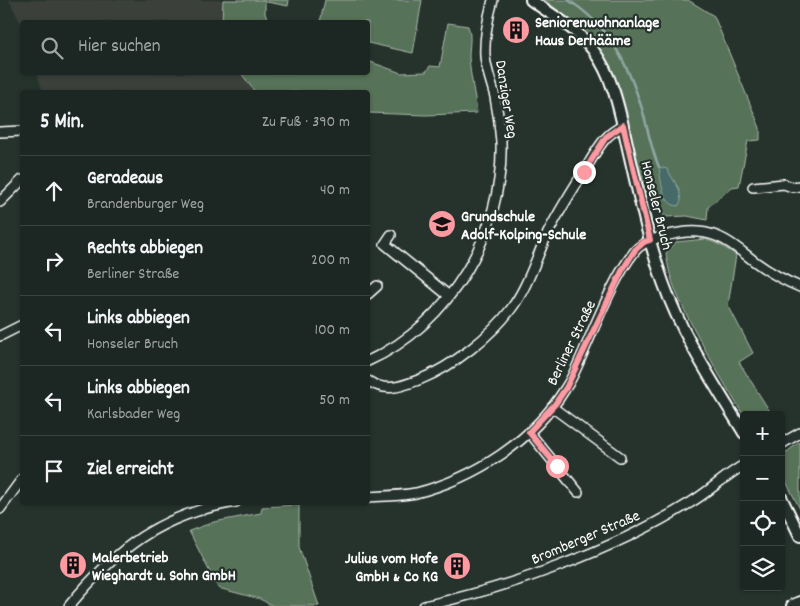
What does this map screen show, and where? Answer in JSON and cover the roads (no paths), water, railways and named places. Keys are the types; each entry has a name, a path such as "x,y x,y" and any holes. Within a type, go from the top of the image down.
{"main road":[{"path":"793,606 800,603"}],"street":[{"name":"Danziger Weg","path":"370,360 408,336 435,313 470,266 492,212 499,177 501,149 498,113 485,55 486,35 493,0"},
{"name":"Honseler Bruch","path":"531,0 566,25 592,49 603,68 614,93 623,125 650,240 663,282 688,338 740,425"},
{"path":"370,382 389,389 428,376 471,348 502,320 512,308 525,286 547,235 566,199 606,137 623,125"},
{"path":"0,132 20,130"},
{"path":"0,202 20,182"},
{"path":"752,187 784,184 792,187 800,186"},
{"path":"650,240 698,232 719,237 730,242 782,280 800,287"},
{"path":"391,235 385,244 449,296"},
{"name":"Berliner Straße","path":"370,497 415,493 459,478 502,453 529,432 552,407 566,388 622,271 635,250 644,242 650,240"},
{"path":"370,292 377,286"},
{"path":"0,336 20,327"},
{"path":"552,407 620,457"},
{"path":"529,432 578,492"},
{"path":"785,442 800,433"},
{"name":"Bromberger Straße","path":"424,606 521,579 635,533 690,503 740,468"},
{"path":"0,509 20,481"},
{"path":"783,501 800,536"},
{"path":"69,606 108,562 151,530 188,514 224,505"}],"water":[{"path":"659,167 667,169 679,189 681,201 678,206 673,205 665,197"}],"waterway":[{"path":"568,0 583,10 616,48 637,95 659,167"}],"place":[{"name":"Seniorenwohnanlage Haus Derhääme","path":"516,30"},
{"name":"Grundschule Adolf-Kolping-Schule","path":"442,224"},
{"name":"Malerbetrieb Wieghardt u. Sohn GmbH","path":"73,565"},
{"name":"Julius vom Hofe GmbH & Co KG","path":"457,566"}]}
